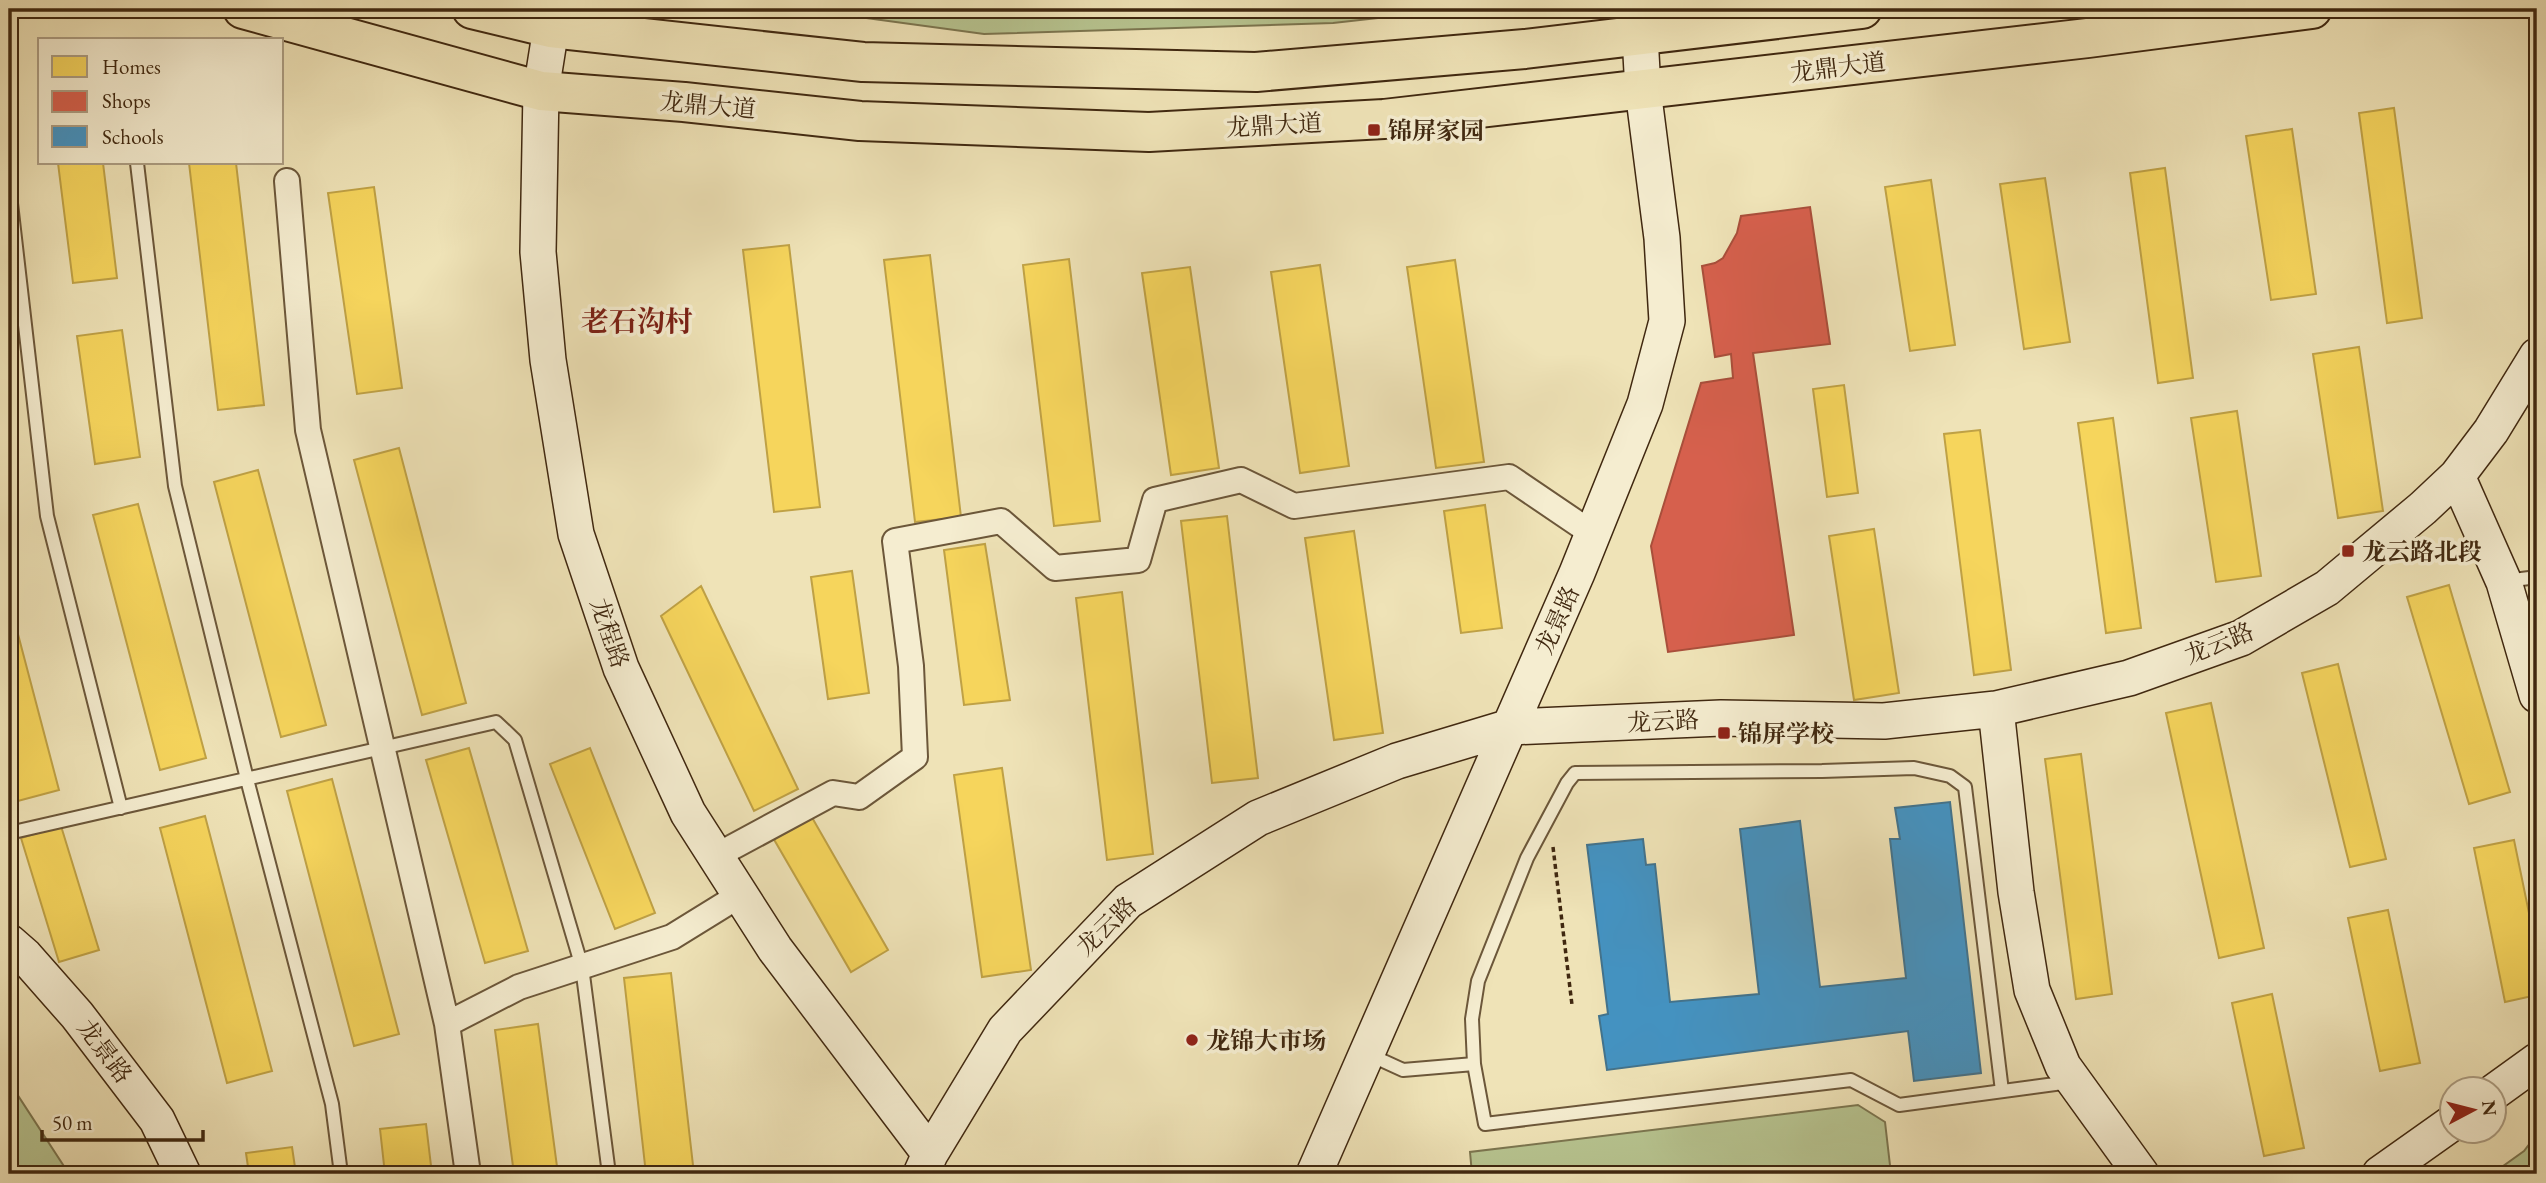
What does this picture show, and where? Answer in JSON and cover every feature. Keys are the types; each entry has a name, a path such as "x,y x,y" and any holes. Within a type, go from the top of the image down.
{"main road":[{"name":"龙鼎大道","path":"243,9 541,91 860,121 1149,132 1384,119 2312,9"},
{"path":"472,9 551,28 863,62 1256,72 1525,49 1862,9"}],"street":[{"name":"龙程路","path":"551,28 541,91 538,253 548,360 576,534 621,668 688,813 775,949 926,1164"},
{"name":"龙景路","path":"1314,1174 1593,534 1645,404 1667,321 1661,237 1643,90 1640,36"},
{"path":"287,181 308,430 447,1024 468,1174"},
{"name":"龙云路","path":"926,1164 1004,1030 1128,901 1258,818 1397,761 1510,727 1721,718 1884,721 1996,709 2129,678 2242,638 2326,588 2423,508 2457,476 2491,431 2537,356"},
{"path":"2457,476 2521,579 2537,695"},
{"path":"716,856 833,793 859,797 915,757 911,666 895,541 1001,521 1055,568 1139,560 1154,500 1241,480 1293,506 1509,477 1593,534"},
{"path":"1996,709 2016,892 2032,990 2063,1066 2141,1174"},
{"path":"447,1024 519,987 672,937 740,894"},
{"name":"龙景路","path":"9,942 25,956 77,1015 157,1120 183,1174"},
{"path":"2508,1082 2537,1061"},
{"path":"2380,1174 2438,1133"}],"lane":[{"path":"137,164 175,486 332,1104 341,1174"},
{"path":"9,186 47,516 121,808"},
{"path":"9,833 496,722 515,740 582,967 609,1174"},
{"path":"2002,1091 1965,787 1950,776 1914,768 1575,773 1527,859 1478,981 1472,1018 1474,1064 1485,1124 1852,1080 1899,1105 2002,1091 2074,1081"},
{"path":"1367,1054 1403,1070 1474,1064"}],"path":[{"path":"1549,817 1573,1005"}],"green space":[{"path":"800,9 1459,9 1333,23 984,34"},
{"path":"9,1085 15,1091 69,1174 9,1174"},
{"path":"1858,1105 1885,1122 1891,1174 1472,1174 1470,1152"},
{"path":"2537,1134 2537,1174 2492,1174 2524,1151"}],"building: Homes":[{"path":"2394,108 2422,318 2387,323 2359,113"},
{"path":"2292,129 2316,294 2271,300 2246,136"},
{"path":"58,164 103,164 117,278 73,283"},
{"path":"189,164 236,164 264,405 218,410"},
{"path":"2165,168 2193,378 2158,383 2130,173"},
{"path":"2045,178 2070,342 2024,349 2000,184"},
{"path":"1931,180 1955,345 1910,351 1885,187"},
{"path":"374,187 402,388 357,394 328,193"},
{"path":"789,245 820,507 774,512 743,250"},
{"path":"930,255 961,517 915,522 884,260"},
{"path":"1069,259 1100,521 1054,526 1023,265"},
{"path":"1455,260 1484,462 1436,468 1407,267"},
{"path":"1320,265 1349,466 1300,473 1271,272"},
{"path":"1190,267 1219,468 1171,475 1142,273"},
{"path":"122,330 140,457 95,464 77,336"},
{"path":"2359,347 2383,511 2338,518 2313,354"},
{"path":"1844,385 1858,493 1827,497 1813,389"},
{"path":"2237,411 2261,576 2216,582 2191,418"},
{"path":"2113,418 2141,628 2106,633 2078,423"},
{"path":"1980,430 2011,670 1974,675 1944,434"},
{"path":"399,448 466,703 422,715 354,460"},
{"path":"258,470 326,725 281,737 214,482"},
{"path":"138,504 206,758 160,770 93,515"},
{"path":"1485,505 1502,628 1461,633 1444,511"},
{"path":"1227,516 1258,778 1212,783 1181,521"},
{"path":"1874,529 1899,693 1854,700 1829,536"},
{"path":"1354,531 1383,733 1334,740 1305,538"},
{"path":"985,544 1010,700 964,705 944,550"},
{"path":"852,571 869,693 828,699 811,577"},
{"path":"2449,585 2510,792 2469,804 2407,597"},
{"path":"701,586 798,789 754,811 661,616"},
{"path":"1122,592 1153,854 1107,860 1076,598"},
{"path":"9,600 59,790 14,802 9,783"},
{"path":"2338,664 2386,859 2350,867 2302,673"},
{"path":"2211,703 2264,948 2219,958 2166,713"},
{"path":"469,748 528,951 485,963 426,760"},
{"path":"590,748 655,913 615,929 550,764"},
{"path":"2081,754 2112,994 2076,999 2045,759"},
{"path":"1002,768 1031,970 982,977 954,775"},
{"path":"332,779 399,1034 354,1046 287,791"},
{"path":"810,814 888,950 851,972 772,836"},
{"path":"205,816 272,1071 227,1083 160,828"},
{"path":"61,826 99,950 59,962 21,838"},
{"path":"2514,840 2537,952 2537,995 2505,1002 2474,848"},
{"path":"2388,910 2420,1063 2380,1071 2348,918"},
{"path":"671,973 694,1174 646,1174 624,978"},
{"path":"2272,994 2304,1148 2264,1156 2232,1003"},
{"path":"538,1024 558,1174 514,1174 495,1030"},
{"path":"426,1124 432,1174 385,1174 380,1129"},
{"path":"292,1147 296,1174 249,1174 246,1153"}],"building: Shops":[{"path":"1810,207 1830,344 1753,353 1794,635 1668,652 1651,546 1701,383 1733,378 1731,354 1715,357 1702,266 1723,258 1737,233 1741,216"}],"building: Schools":[{"path":"1950,802 1981,1073 1914,1081 1908,1031 1607,1070 1599,1016 1608,1014 1587,845 1643,839 1646,865 1655,864 1670,1002 1759,994 1740,829 1800,821 1820,987 1906,978 1890,839 1900,839 1895,808"}],"place":[{"name":"锦屏家园","path":"1374,130"},
{"name":"龙云路北段","path":"2348,551"},
{"name":"锦屏学校","path":"1724,733"},
{"name":"龙锦大市场","path":"1192,1040"}],"district":[{"name":"老石沟村","path":"637,321"}]}
